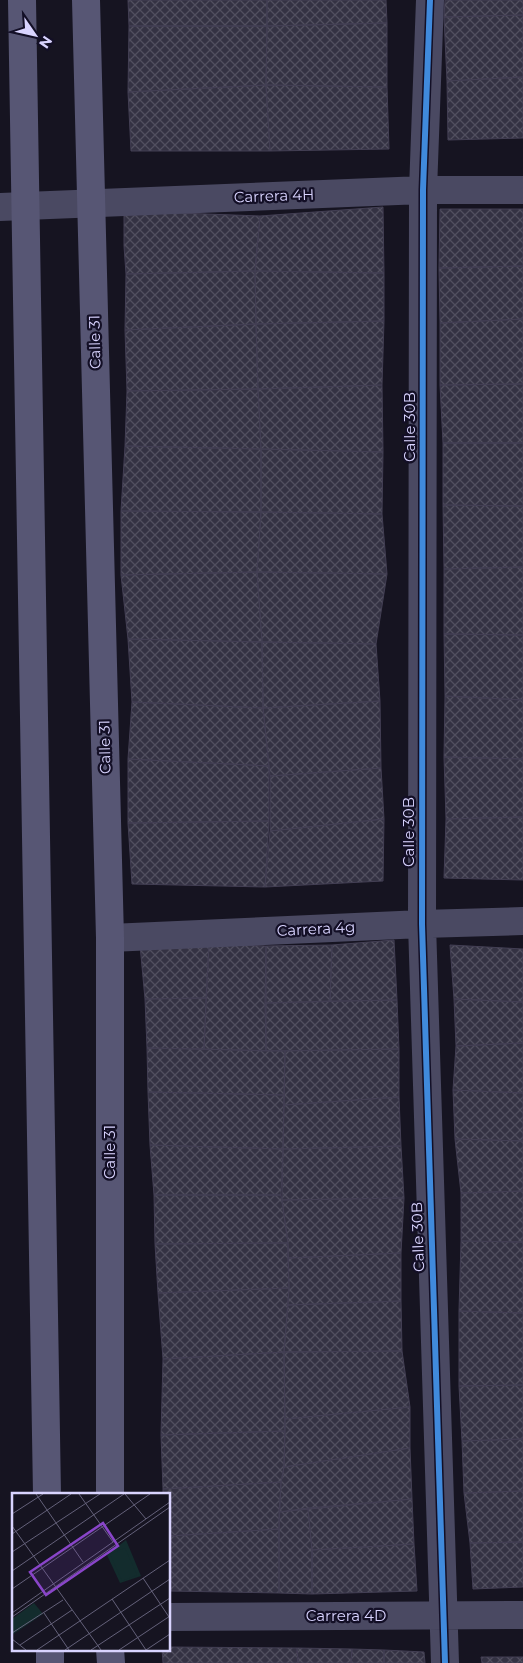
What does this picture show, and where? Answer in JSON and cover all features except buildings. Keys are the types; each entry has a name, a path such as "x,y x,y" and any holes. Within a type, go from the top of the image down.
{"street":[{"path":"22,0 13,206 47,1493"},
{"name":"Calle 31","path":"86,0 110,938 110,1493"},
{"name":"Calle 30B","path":"430,0 423,190 422,924 442,1615 445,1663"},
{"name":"Carrera 4H","path":"13,206 423,190 523,190"},
{"name":"Carrera 4g","path":"110,938 523,921"},
{"name":"Carrera 4D","path":"170,1617 523,1615"},
{"path":"50,1650 50,1663"},
{"path":"110,1650 110,1663"}],"cycle path":[{"path":"430,0 423,190 422,924 445,1663"}]}
